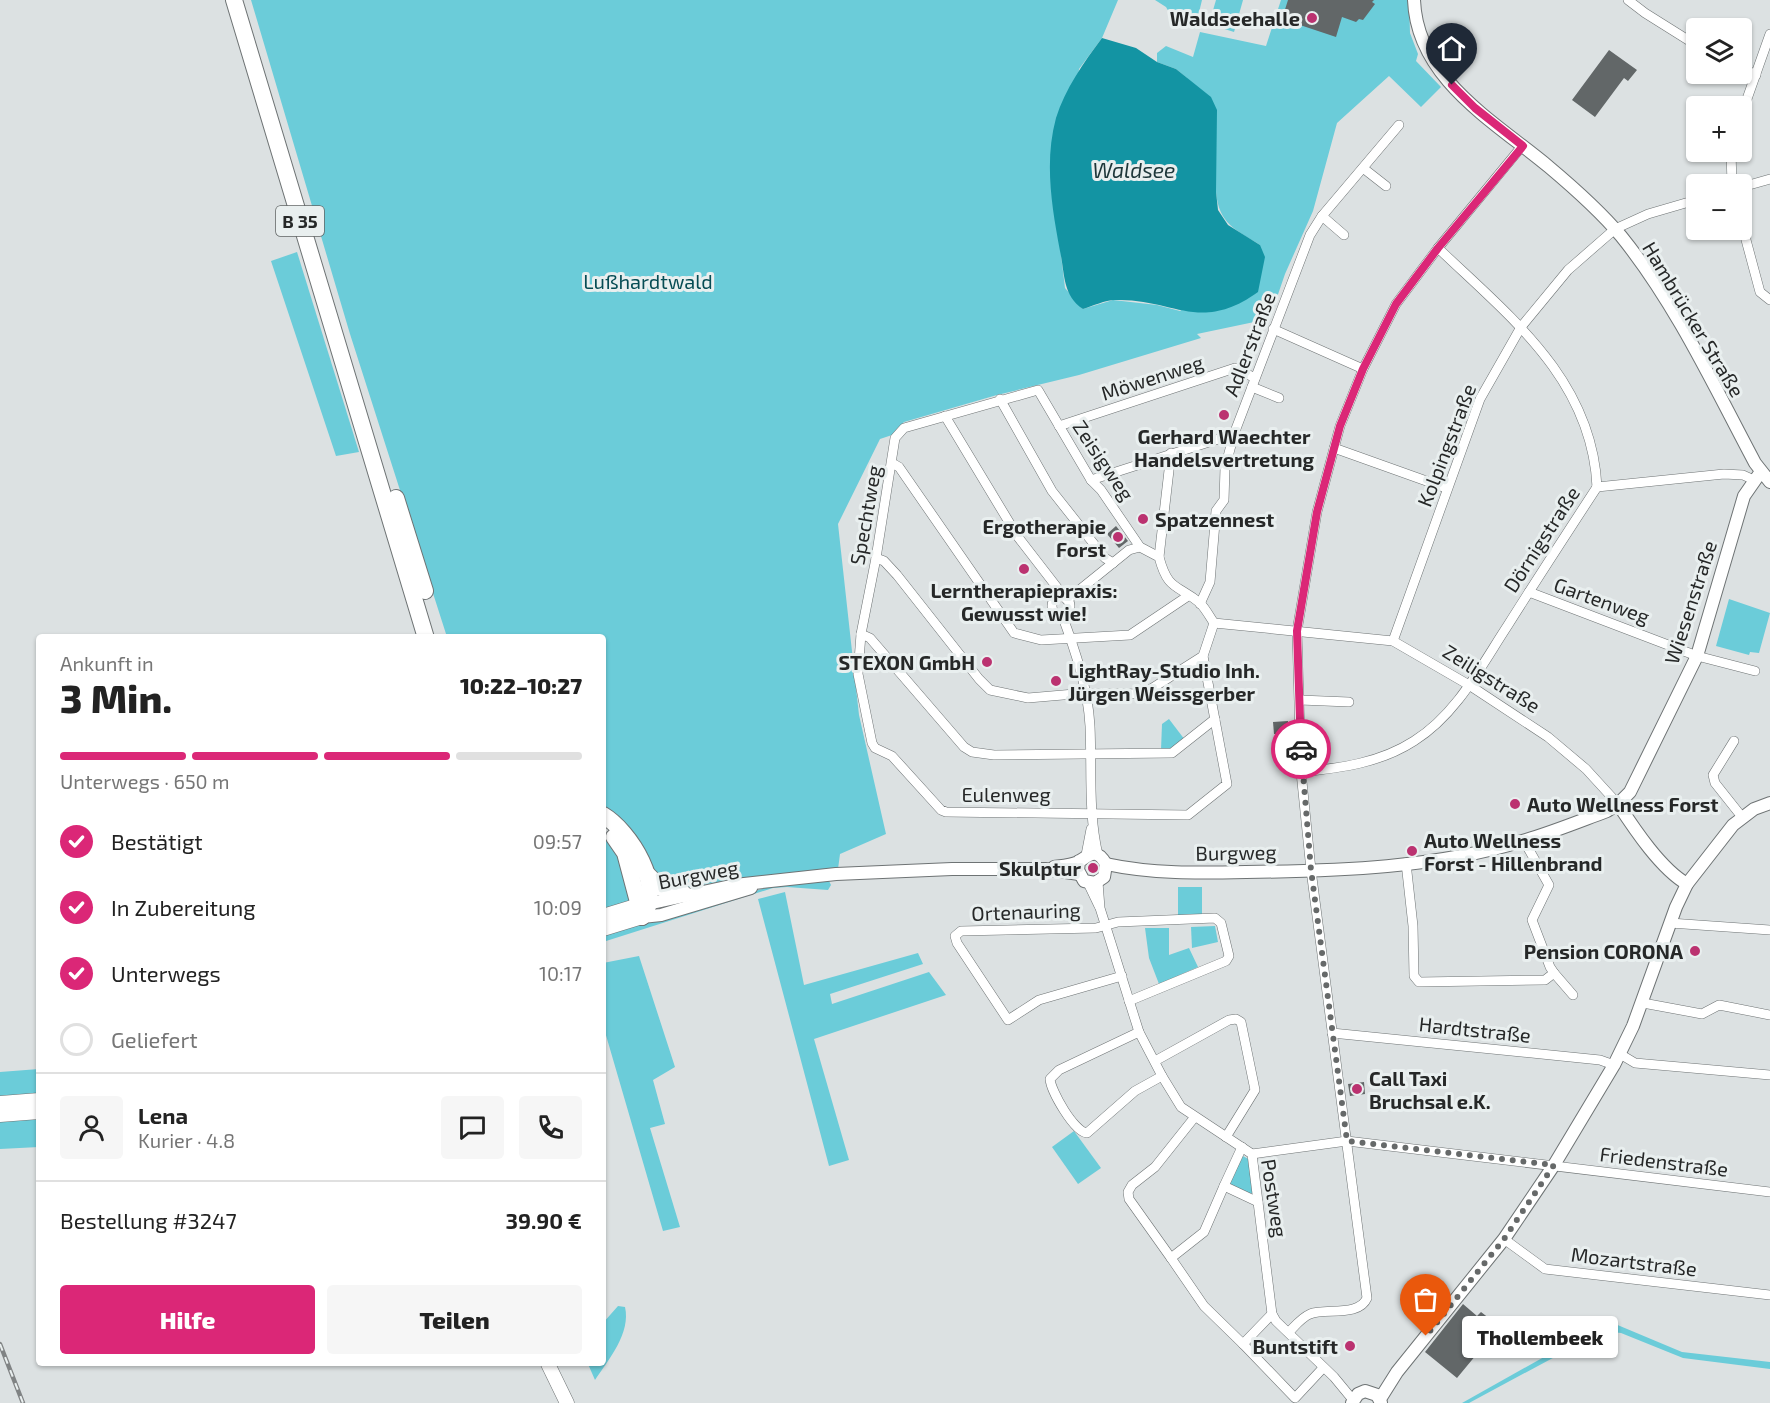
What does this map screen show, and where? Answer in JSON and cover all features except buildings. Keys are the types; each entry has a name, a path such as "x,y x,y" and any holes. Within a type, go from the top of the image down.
{"highway":[{"name":"B 35","path":"234,0 425,634"},
{"name":"B 35","path":"246,0 437,634"},
{"path":"606,818 627,835 637,850 650,892 644,909"},
{"path":"606,831 617,840 625,853 644,909"},
{"path":"645,872 661,888 684,894"}],"main road":[{"path":"606,915 644,909"},
{"path":"606,928 644,909"},
{"path":"0,1103 36,1100"},
{"path":"0,1115 36,1112"},
{"path":"549,1366 567,1403"}],"street":[{"name":"Hambrücker Straße","path":"1414,0 1421,40 1435,65 1459,93 1523,146 1615,229 1672,312 1757,477 1770,482"},
{"path":"1628,0 1686,39"},
{"path":"1748,96 1770,34"},
{"path":"1752,73 1756,75"},
{"name":"Adlerstraße","path":"1200,604 1210,582 1216,511 1224,500 1225,468 1234,434 1310,235 1322,216 1399,125"},
{"path":"1289,1332 1307,1315 1357,1308 1365,1303 1367,1298 1311,870 1301,772 1297,631 1317,512 1334,447 1363,369 1396,304 1438,248 1523,146"},
{"path":"1363,168 1386,186"},
{"path":"1752,184 1770,179"},
{"name":"Kolpingstraße","path":"1393,641 1446,488 1480,399 1521,327 1568,270 1615,229 1648,214 1686,203"},
{"path":"1322,216 1344,235"},
{"path":"1746,240 1761,292 1770,300"},
{"path":"1438,248 1521,327 1550,360 1569,391 1587,432 1596,465 1597,487"},
{"path":"1273,329 1363,369"},
{"name":"Möwenweg","path":"1059,426 1235,368 1253,383 1279,398"},
{"name":"Zeisigweg","path":"1038,390 1091,480 1101,490 1140,547 1159,557"},
{"name":"Spechtweg","path":"875,748 858,674 861,634 898,432 904,428 1000,399 1038,390"},
{"path":"1000,399 1052,491 1105,558 1113,563"},
{"path":"945,416 1018,537 1059,590 1064,599 1069,610 1062,615 1054,611 1052,606 1054,600 1064,599 1129,550 1140,547"},
{"path":"1091,480 1234,434"},
{"path":"1334,447 1446,488"},
{"path":"861,634 870,638 964,747 972,752 994,755 1172,753 1215,718 1203,656 1214,623 1200,604 1176,589 1164,576 1159,557 1171,453"},
{"path":"892,463 899,467 1014,633 1041,640 1130,635 1188,596"},
{"name":"Dörnigstraße","path":"1301,772 1376,760 1414,741 1445,716 1469,685 1597,487 1724,474 1757,477"},
{"name":"Wiesenstraße","path":"1618,804 1630,792 1697,656 1744,496 1757,477"},
{"path":"876,558 885,561 979,680 990,690 1028,698 1086,693 1143,694 1203,656"},
{"name":"Gartenweg","path":"1529,592 1697,656 1755,671"},
{"name":"Postweg","path":"1062,615 1086,693 1090,725 1093,868 1100,908 1139,1032 1181,1107 1194,1118 1252,1154 1272,1314"},
{"name":"Zeiligstraße","path":"1214,623 1393,641 1469,685 1548,737 1586,769 1618,804 1670,872 1687,884"},
{"path":"1300,700 1349,702"},
{"name":"Eulenweg","path":"875,748 892,756 941,810 946,812 1188,815 1227,784 1215,718"},
{"path":"1734,741 1713,776 1715,783 1742,817"},
{"path":"1243,1344 1272,1314 1276,1321 1323,1368 1367,1398 1397,1372 1504,1239 1554,1165 1617,1059 1642,1003 1670,923 1687,884 1742,817 1770,803"},
{"name":"Burgweg","path":"644,909 684,894 735,885 836,874 1093,868 1202,873 1311,870 1406,863 1524,841 1607,811 1618,804"},
{"path":"1524,841 1549,885 1532,920 1550,967 1573,995"},
{"path":"1406,863 1413,926 1414,976 1419,981 1545,980 1554,973"},
{"name":"Burgweg","path":"644,909 662,915 765,882"},
{"path":"1106,926 1118,922 1215,918 1221,923 1229,956 1226,961 1129,1001"},
{"path":"1670,923 1770,930"},
{"name":"Ortenauring","path":"1106,926 962,931 957,933 955,939 1008,1020 1038,1000 1122,976"},
{"path":"1642,1003 1702,1014 1719,1005 1770,1015"},
{"path":"1155,1061 1229,1020 1236,1019 1241,1022 1255,1090 1226,1137"},
{"path":"1139,1032 1059,1070 1050,1079 1051,1087 1077,1129 1087,1133 1135,1090 1162,1076"},
{"name":"Hardtstraße","path":"1332,1033 1600,1060 1617,1059 1635,1063 1770,1074"},
{"path":"1194,1118 1155,1167 1132,1185 1128,1192 1129,1199 1204,1306 1243,1344 1294,1401 1323,1368"},
{"name":"Friedenstraße","path":"1252,1154 1347,1141 1770,1192"},
{"path":"1171,1258 1204,1232 1242,1147"},
{"path":"1224,1186 1258,1202"},
{"name":"Mozartstraße","path":"1504,1239 1545,1269 1770,1295"}],"green space":[{"name":"Lußhardtwald","path":"251,0 1118,0 1102,38 1079,69 1061,255 1065,288 1083,309 1113,300 1157,305 1180,311 1260,245 1230,225 1221,212 1187,78 1176,69 1157,62 1157,53 1166,46 1193,57 1200,32 1266,46 1281,0 1409,0 1410,33 1418,54 1416,61 1441,87 1421,107 1389,76 1337,123 1313,211 1285,274 1273,309 1259,321 1197,334 1201,338 1079,375 997,395 904,422 892,435 880,439 838,524 859,715 886,834 840,854 838,869 729,880 680,889 668,887 606,814 606,634 446,634 350,334"},
{"path":"1155,0 1202,0 1195,29 1173,19 1166,7"},
{"path":"1216,0 1243,0 1234,32 1209,24"},
{"path":"297,252 359,452 336,456 271,261"},
{"path":"1729,599 1770,613 1759,653 1750,652 1749,655 1716,646"},
{"path":"1169,719 1185,740 1171,751 1161,750 1162,724"},
{"path":"606,835 619,850 630,899 627,903 606,913"},
{"path":"829,881 831,885 828,890 773,888 606,941 606,935 770,887"},
{"path":"1178,887 1202,887 1202,916 1178,916"},
{"path":"785,892 804,985 918,953 923,964 830,994 832,1004 929,972 946,995 814,1039 849,1160 829,1166 758,899"},
{"path":"1215,926 1218,942 1192,948 1191,927"},
{"path":"1145,928 1169,928 1169,955 1189,948 1198,967 1159,984 1149,958"},
{"path":"639,956 675,1067 653,1080 665,1124 650,1128 680,1227 663,1231 606,1035 606,962"},
{"path":"36,1069 36,1095 0,1098 0,1072"},
{"path":"36,1115 36,1147 0,1149 0,1118"},
{"path":"1074,1131 1101,1168 1078,1184 1052,1147"},
{"path":"1243,1156 1250,1160 1254,1191 1250,1195 1229,1184"},
{"path":"618,1306 625,1307 626,1317 622,1336 606,1364 606,1320"},
{"path":"1608,1321 1682,1352 1770,1362 1770,1369 1683,1358 1621,1333 1603,1331 1469,1403 1462,1403"},
{"path":"589,1366 605,1366 595,1380"}],"water":[{"name":"Waldsee","path":"1102,38 1136,48 1157,62 1176,69 1211,97 1217,110 1216,192 1218,210 1228,225 1260,245 1265,257 1258,292 1238,304 1219,311 1203,312 1115,300 1083,309 1071,297 1064,275 1052,202 1050,151 1060,107 1082,66"}],"railway":[{"path":"0,1344 23,1403"}],"way so far":[{"path":"1301,749 1301,772 1311,870 1347,1141 1554,1165 1504,1239 1426,1336"}],"place":[{"name":"Waldseehalle","path":"1312,18"},
{"name":"Gerhard Waechter Handelsvertretung","path":"1224,415"},
{"name":"Spatzennest","path":"1143,519"},
{"name":"Ergotherapie Forst","path":"1118,537"},
{"name":"Lerntherapiepraxis: Gewusst wie!","path":"1024,569"},
{"name":"STEXON GmbH","path":"987,662"},
{"name":"LightRay-Studio Inh. Jürgen Weissgerber","path":"1056,681"},
{"name":"Auto Wellness Forst","path":"1515,804"},
{"name":"Auto Wellness Forst - Hillenbrand","path":"1412,851"},
{"name":"Skulptur","path":"1093,868"},
{"name":"Pension CORONA","path":"1695,951"},
{"name":"Call Taxi Bruchsal e.K.","path":"1357,1089"},
{"name":"Thollembeek","path":"1426,1336"},
{"name":"Buntstift","path":"1350,1346"}],"route":[{"path":"1301,749 1297,631 1317,512 1340,426 1363,369 1396,304 1438,248 1523,146 1475,108 1452,85"}]}
